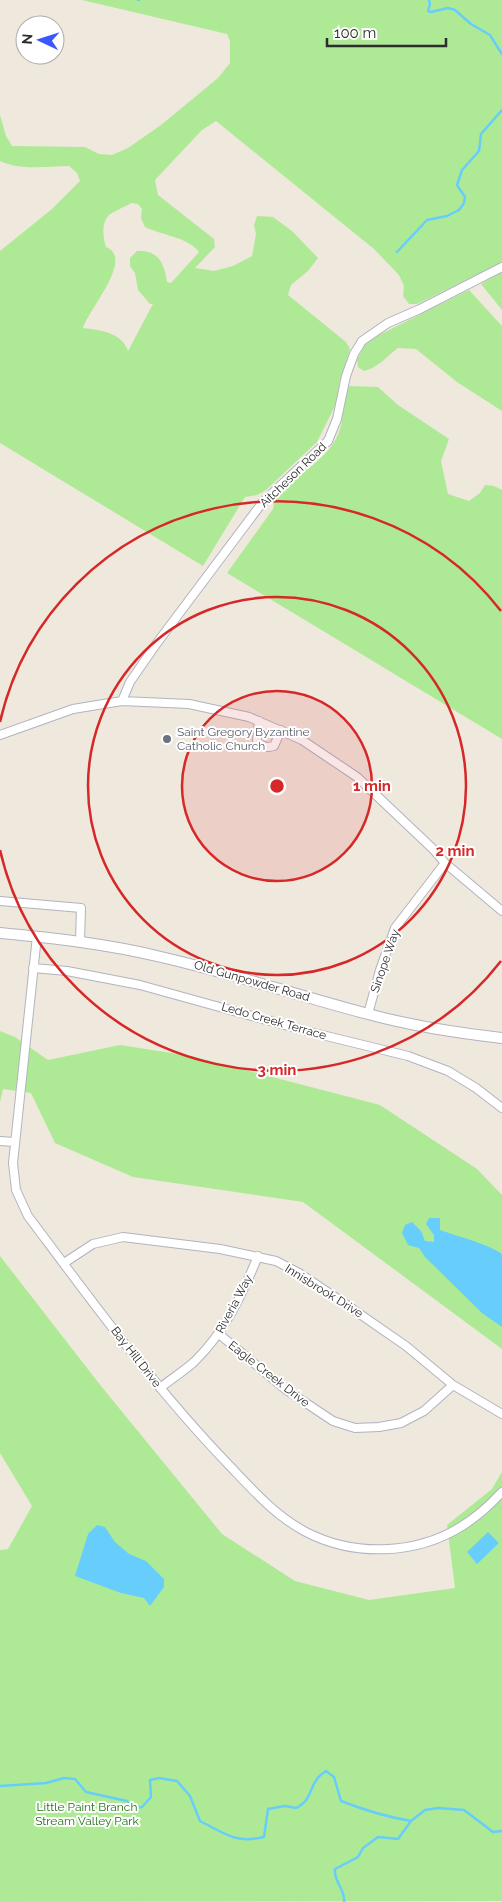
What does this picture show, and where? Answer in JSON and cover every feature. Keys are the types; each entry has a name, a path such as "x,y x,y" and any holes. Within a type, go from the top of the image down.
{"main road":[{"name":"Old Gunpowder Road","path":"0,932 80,941 177,961 368,1014 434,1028 502,1038"}],"street":[{"name":"Aitcheson Road","path":"122,701 130,682 157,643 262,503 328,441 337,419 346,376 354,354 362,341 388,323 420,309 502,266"},
{"path":"0,735 73,709 122,701 189,704 208,707 259,721 281,730 317,750 357,777 426,842 445,863 502,911"},
{"path":"259,721 257,741 262,746 268,748 274,746 281,730"},
{"name":"Sinope Way","path":"368,1014 380,970 395,928 445,863"},
{"path":"0,900 81,908 80,941"},
{"name":"Bay Hill Drive","path":"37,936 14,1142 13,1177 21,1203 28,1216 160,1388 198,1433 265,1502 293,1524 320,1538 380,1550 412,1546 430,1541 461,1527 481,1513 502,1492"},
{"name":"Ledo Creek Terrace","path":"33,968 67,971 140,985 310,1032 408,1056 448,1071 476,1088 502,1108"},
{"path":"0,1141 14,1142"},
{"name":"Innisbrook Drive","path":"64,1263 93,1244 123,1237 220,1249 276,1261 299,1273 406,1346 454,1385 502,1414"},
{"name":"Riveria Way","path":"160,1388 194,1362 219,1334 239,1300 258,1256"},
{"name":"Eagle Creek Drive","path":"219,1334 285,1389 332,1421 355,1428 379,1427 401,1423 424,1411 454,1385"}],"green space":[{"path":"82,0 502,0 502,262 417,304 409,304 403,296 404,286 399,275 374,249 216,121 202,130 155,180 158,195 214,239 215,247 195,268 214,271 233,266 252,256 256,234 254,225 257,216 273,217 292,231 318,258 308,271 291,285 288,295 346,342 350,349 339,383 338,400 317,442 266,490 257,495 245,497 203,566 0,443 0,251 52,209 80,181 77,173 69,166 25,167 0,161 0,115 6,136 12,146 85,147 99,154 112,155 128,148 161,125 218,78 230,63 230,41 227,34","holes":["131,203 138,204 142,209 141,218 145,227 188,243 199,252 171,283 167,282 162,264 155,255 144,251 137,251 130,258 130,266 135,273 138,290 150,304 153,304 128,351 116,336 104,331 83,328 113,273 114,253 106,247 103,231 106,218 113,212"]},
{"path":"502,271 502,310 481,284"},
{"path":"469,290 502,326 502,411 457,382 416,349 398,348 378,365 364,371 358,367 357,360 367,341"},
{"path":"349,386 378,387 398,405 449,439 441,461 448,494 469,501 480,493 485,485 494,486 502,490 502,739 227,573 273,509 275,497 323,456 336,439 341,426"},
{"path":"0,1031 15,1037 48,1060 120,1045 191,1056 380,1105 477,1169 502,1195 502,1349 303,1202 133,1177 55,1143 31,1093 3,1089 0,1102"},
{"name":"Little Paint Branch Stream Valley Park","path":"0,1256 101,1386 222,1534 295,1581 369,1600 455,1588 447,1525 492,1489 502,1472 502,1901 0,1902 0,1550 8,1549 32,1506 0,1453"}],"water":[{"path":"429,1218 440,1218 440,1230 480,1243 502,1254 502,1327 482,1313 425,1257 419,1248 408,1245 402,1233 405,1225 412,1222 421,1231 425,1241 434,1242 434,1235 426,1224"},
{"path":"97,1525 105,1527 115,1542 129,1554 146,1561 164,1579 164,1587 150,1606 144,1598 121,1593 75,1576 88,1534"},
{"path":"488,1532 499,1543 477,1564 467,1552"}],"waterway":[{"path":"429,0 428,11 448,8 455,10 471,24 490,35 502,54"},
{"path":"397,252 427,220 447,216 459,210 464,203 465,197 457,185 462,170 479,151 481,134 502,110"},
{"path":"0,1786 46,1783 64,1778 75,1779 86,1792 127,1801 133,1808 142,1807 151,1797 150,1780 159,1778 177,1781 190,1796 200,1821 230,1836 254,1839 264,1837 268,1809 285,1806 296,1808 301,1805 305,1802 314,1783 326,1771 334,1777 341,1801 358,1807 411,1821 425,1810 438,1808 464,1810 493,1832 502,1831"},
{"path":"344,1902 335,1869 358,1857 363,1848 378,1837 398,1839 411,1821"}],"place":[{"name":"Saint Gregory Byzantine Catholic Church","path":"167,739"}]}
